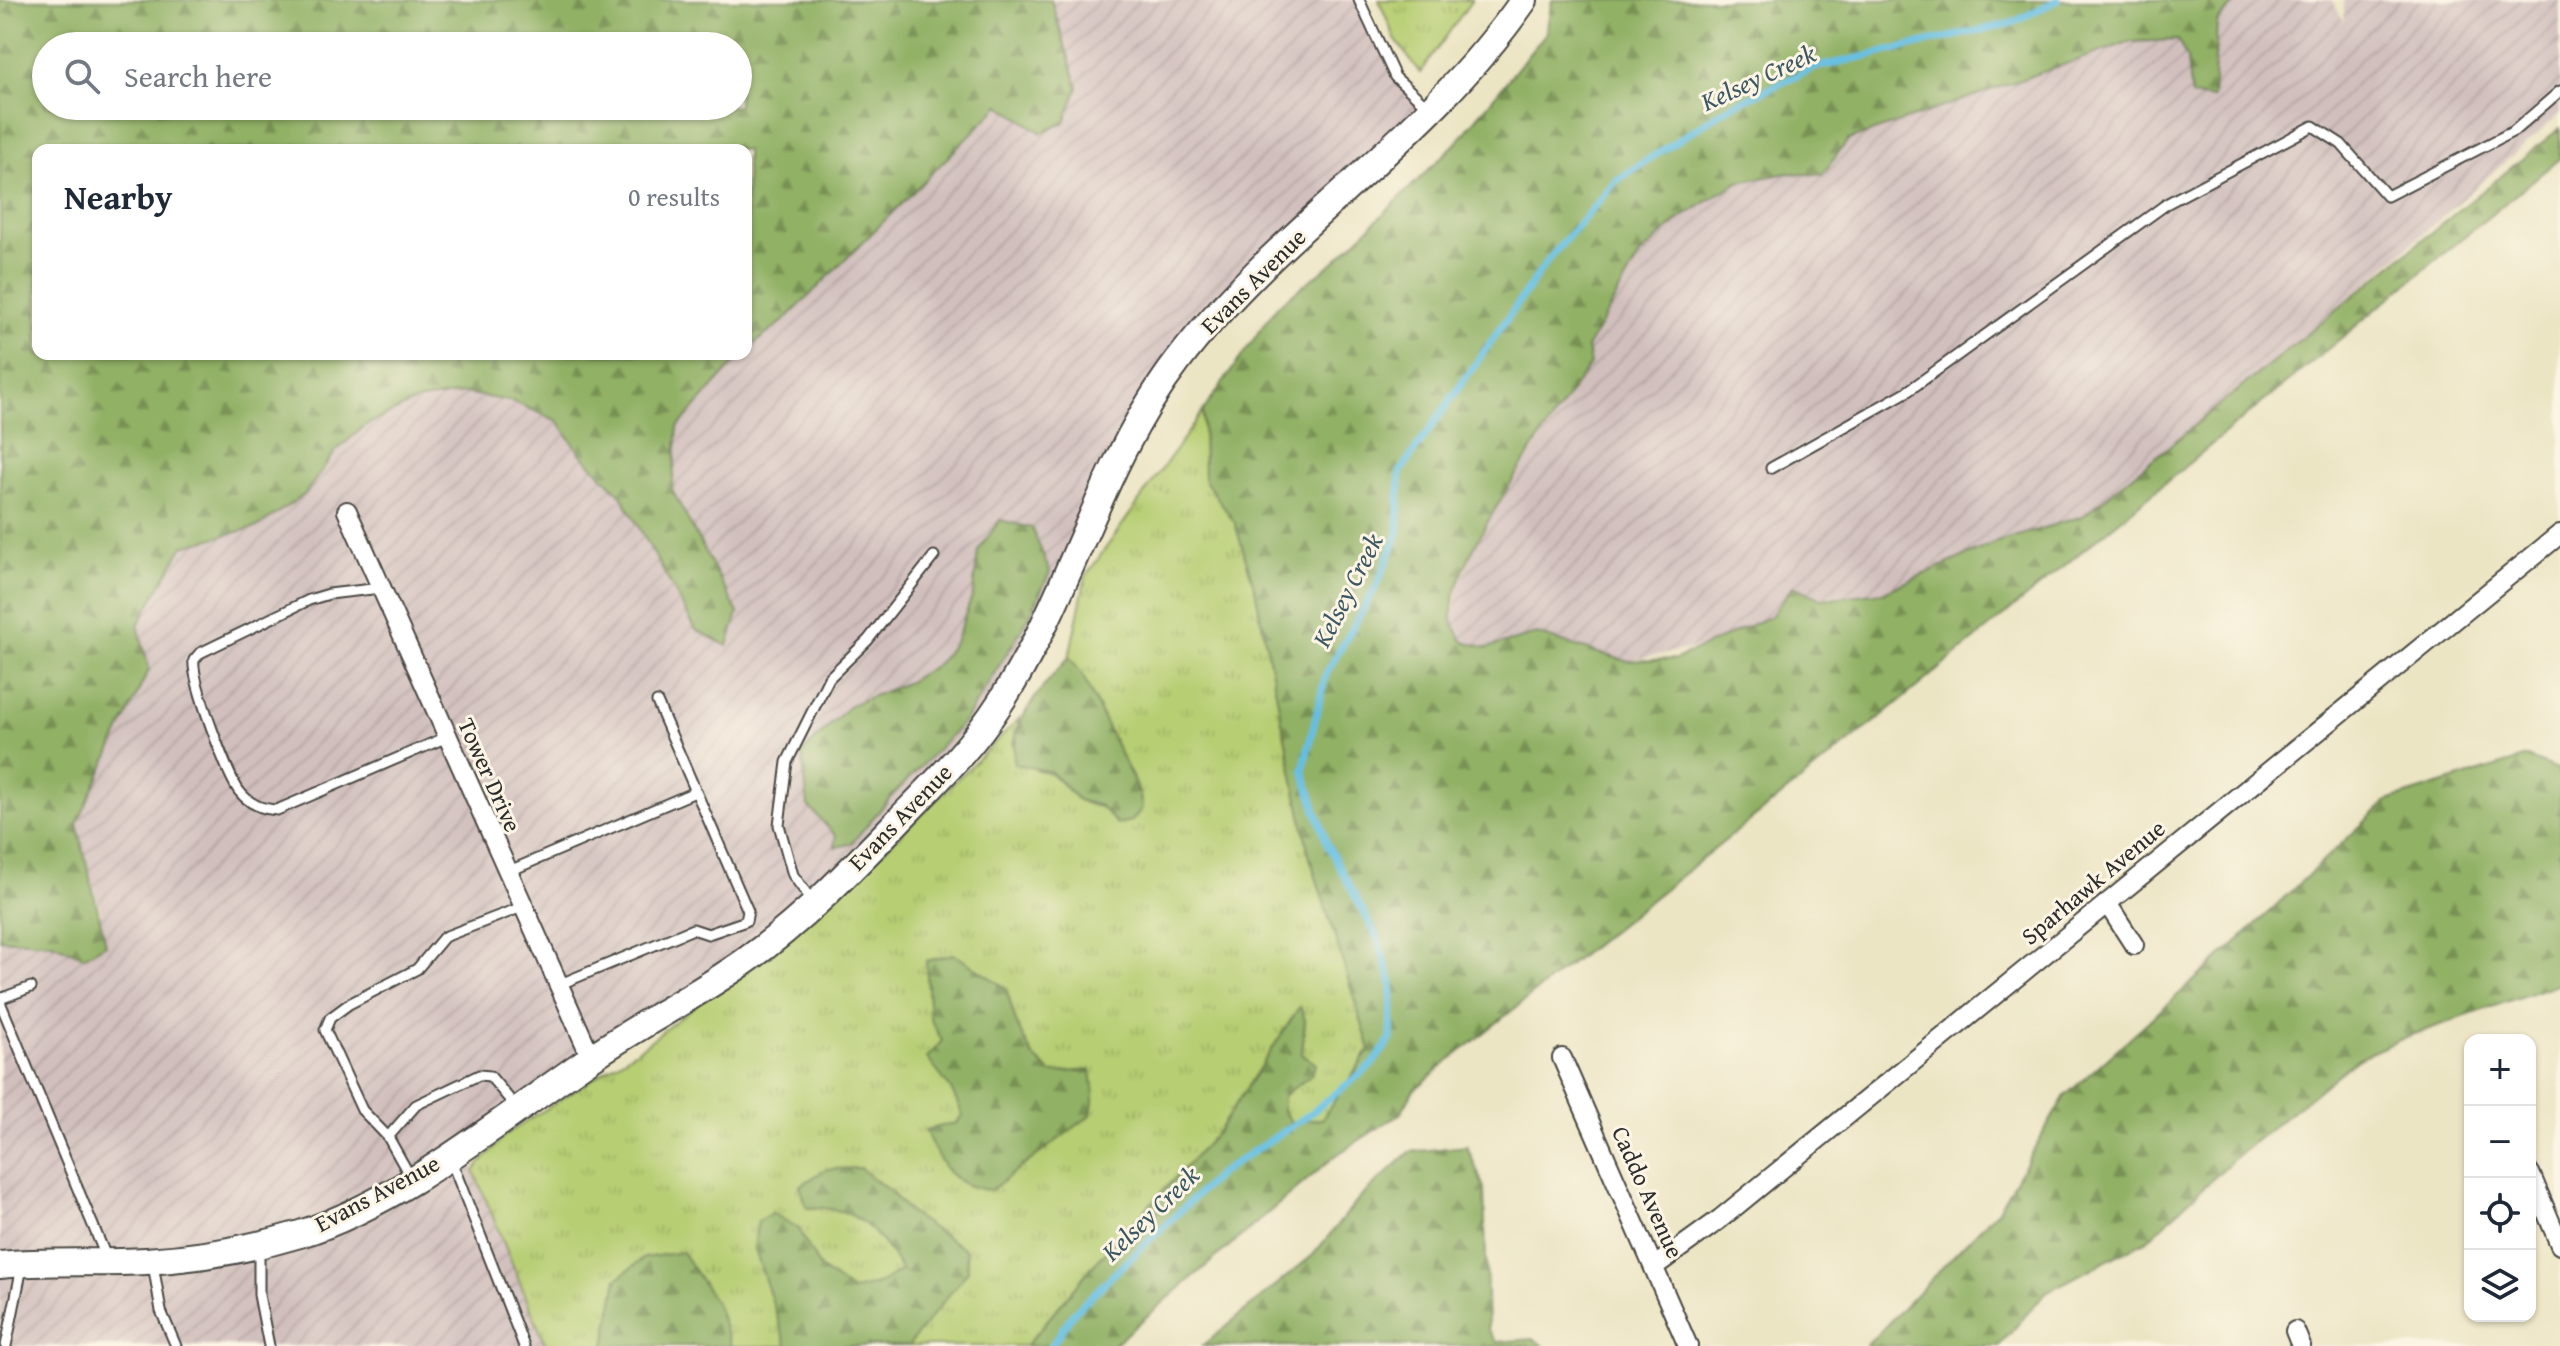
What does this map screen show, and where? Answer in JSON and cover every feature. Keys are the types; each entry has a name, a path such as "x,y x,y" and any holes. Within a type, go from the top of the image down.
{"street":[{"name":"Evans Avenue","path":"11,1264 152,1261 259,1245 340,1218 449,1155 591,1057 743,963 814,904 935,782 998,706 1042,629 1120,455 1176,363 1227,304 1431,110 1472,66 1524,0"},
{"name":"Tower Drive","path":"347,511 591,1057"},
{"name":"Sparhawk Avenue","path":"1655,1266 1720,1219 2560,534"},
{"path":"2107,903 2134,945"},
{"name":"Caddo Avenue","path":"1562,1058 1688,1346"},
{"path":"2532,1178 2560,1245"}],"lane":[{"path":"1359,0 1395,77 1431,110"},
{"path":"1771,468 1908,391 2168,203 2313,126 2341,144 2387,196 2514,131 2560,91"},
{"path":"814,904 793,875 779,825 787,762 800,730 829,678 868,640 934,556"},
{"path":"381,588 329,594 309,600 200,653 194,660 195,681 239,790 261,809 277,810 447,737"},
{"path":"558,985 693,929 708,934 746,921 748,911 657,702"},
{"path":"507,872 695,792"},
{"path":"411,1178 388,1137 362,1110 344,1077 325,1030 330,1018 417,969 444,937 522,907"},
{"path":"31,987 0,1001 108,1262"},
{"path":"388,1137 416,1105 479,1075 490,1076 518,1109"},
{"path":"449,1155 524,1346"},
{"path":"259,1245 259,1295 269,1346"},
{"path":"152,1261 161,1311 176,1346"},
{"path":"6,1346 11,1264"}],"shaded area":[{"path":"1051,0 1359,0 1395,77 1431,110 1176,363 1023,665 800,917 461,1147 474,1171 546,1346 0,1346 0,939 52,943 84,957 101,913 77,824 149,669 137,625 183,546 257,527 305,494 336,451 366,425 416,401 465,393 514,402 558,421 580,453 621,495 696,630 693,532 672,490 678,427 737,360 752,360 752,344 785,320 1000,105 1042,133 1078,87"},
{"path":"2238,0 2332,0 2344,22 2344,0 2560,0 2560,114 2278,360 2083,516 1990,545 1884,592 1781,600 1771,616 1704,646 1626,661 1536,634 1487,648 1463,641 1452,620 1459,586 1481,531 1590,365 1586,348 1640,255 1679,219 1738,182 1788,173 1822,175 1848,140 2129,42 2178,40 2187,59 2191,96 2213,98 2217,22"}],"green space":[{"path":"0,0 1051,0 1078,87 1065,122 1042,133 1000,105 785,320 752,345 752,144 32,144 32,360 737,360 678,427 672,490 738,613 728,646 696,630 621,495 580,453 558,421 514,402 465,393 416,401 366,425 336,451 305,494 257,527 183,546 138,625 149,669 77,824 106,944 84,957 52,943 0,939"},
{"path":"1379,0 1472,0 1420,73 1395,39"},
{"path":"1552,0 2238,0 2217,22 2213,98 2191,96 2187,59 2178,40 2129,42 1848,140 1822,175 1788,173 1738,182 1679,219 1640,255 1587,348 1590,364 1507,490 1467,563 1455,594 1452,619 1463,641 1487,648 1536,634 1626,661 1676,659 1771,616 1793,586 1822,599 1884,592 1994,543 2083,516 2560,128 2560,158 1884,714 1450,1060 1413,1091 1401,1113 1335,1156 1112,1346 1026,1346 1090,1269 1217,1133 1300,1006 1305,1020 1302,1054 1316,1064 1311,1075 1283,1096 1283,1111 1291,1122 1322,1119 1370,1049 1309,854 1255,589 1235,523 1204,479 1203,411 1278,305 1335,261 1459,140 1546,33"},
{"path":"1203,411 1204,479 1235,523 1255,589 1309,854 1370,1049 1322,1119 1291,1122 1283,1111 1283,1096 1311,1075 1302,1054 1305,1021 1300,1007 1217,1133 1090,1269 1026,1346 731,1346 716,1303 617,1279 605,1346 546,1346 474,1171 504,1136 645,1045 849,884 1020,718 1013,743 1037,770 1051,774 1085,803 1100,807 1142,808 1132,776 1069,657 1086,576"},
{"path":"1000,520 1032,528 1050,572 1028,619 964,722 890,798 851,844 835,847 836,836 808,806 802,753 850,705 908,682 939,663 956,640 973,594 978,551"},
{"path":"1069,657 1082,674 1140,795 1142,808 1132,821 1117,824 1100,806 1078,800 1051,772 1014,764 1018,731 1023,718 1038,693"},
{"path":"2527,757 2560,770 2560,983 2406,1037 2357,1059 2238,1155 2147,1240 2046,1292 1999,1346 1866,1346 1998,1210 2065,1096 2237,942 2387,801"},
{"path":"954,954 1006,988 1017,1025 1033,1056 1052,1073 1091,1070 1094,1094 1091,1115 991,1190 956,1179 942,1163 925,1130 956,1123 963,1115 951,1089 927,1058 942,1041 930,1018 926,961"},
{"path":"1467,1146 1484,1188 1488,1330 1497,1342 1534,1339 1544,1346 1202,1346 1313,1255 1360,1198 1410,1152"},
{"path":"860,1168 891,1192 910,1213 966,1250 968,1271 908,1346 787,1346 754,1247 758,1221 772,1213 798,1228 820,1268 852,1291 880,1283 902,1270 864,1223 840,1211 807,1208 800,1186 826,1169"},
{"path":"682,1252 716,1303 731,1346 605,1346 617,1279 644,1258"}],"waterway":[{"name":"Kelsey Creek","path":"1051,1346 1073,1313 1220,1173 1307,1116 1372,1065 1391,1039 1392,984 1377,937 1327,844 1303,770 1326,674 1377,585 1398,534 1400,472 1548,260 1617,180 1729,107 1814,68 2012,23 2058,0"}]}
